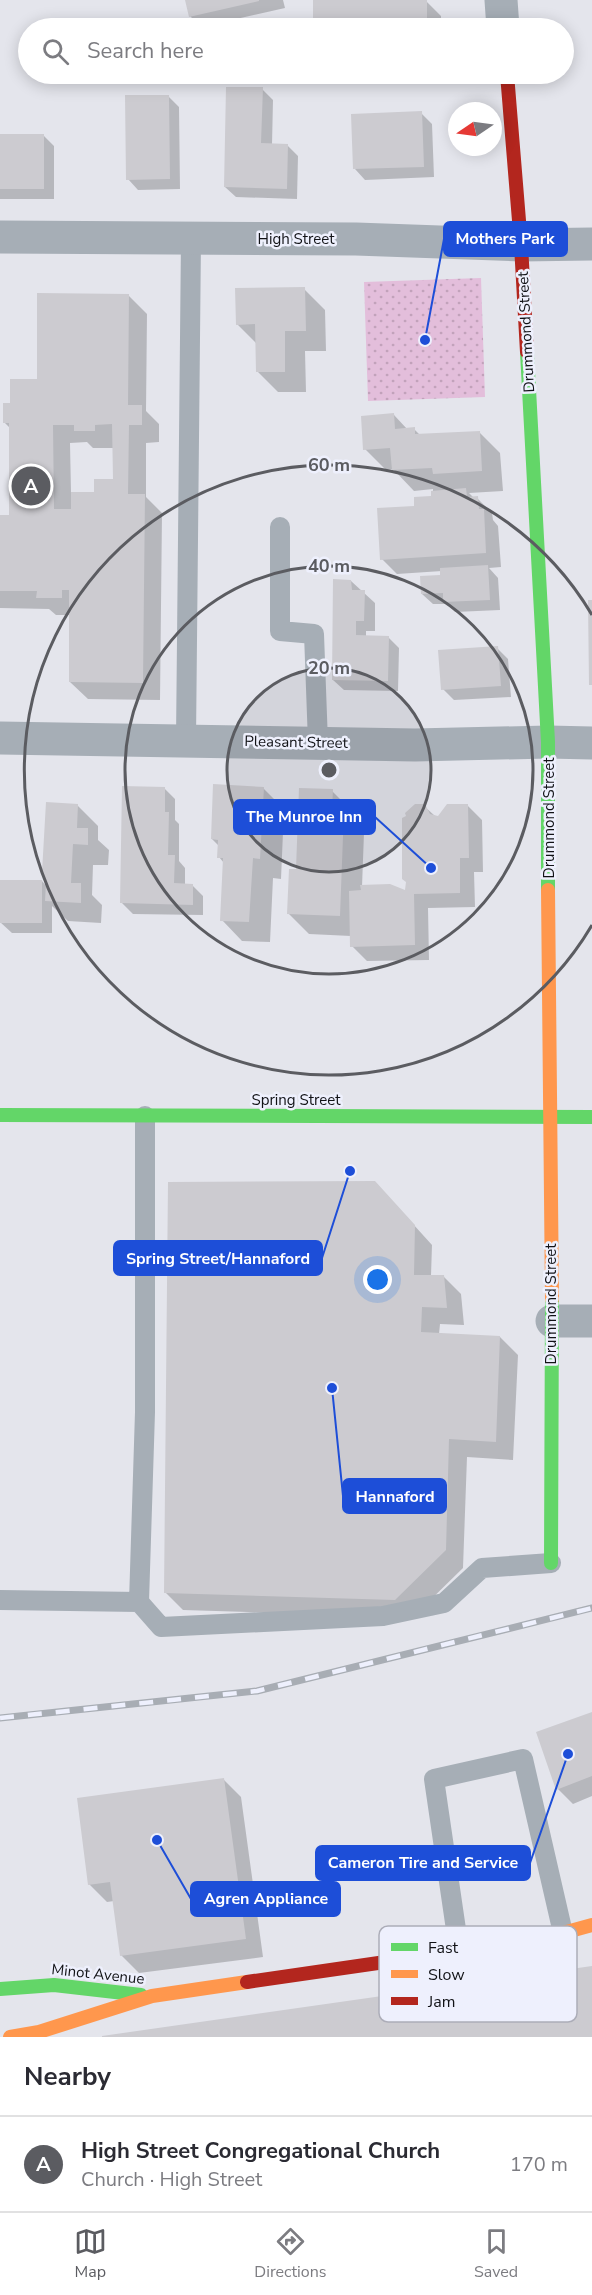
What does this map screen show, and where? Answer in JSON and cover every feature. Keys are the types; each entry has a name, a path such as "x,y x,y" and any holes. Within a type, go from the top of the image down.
{"main road":[{"name":"Drummond Street","path":"508,84 521,245 549,742 551,1563"},
{"name":"Spring Street","path":"0,1115 592,1117"},
{"path":"577,1929 592,1925"},
{"path":"152,1996 379,1962"},
{"name":"Minot Avenue","path":"0,1989 54,1985 152,1996"},
{"name":"Minot Avenue","path":"10,2037 39,2032 152,1996"}],"street":[{"path":"501,0 502,18"},
{"name":"High Street","path":"0,237 356,239 521,245 592,244"},
{"name":"Pleasant Street","path":"0,738 415,745 592,743"},
{"path":"552,1321 592,1321"}],"lane":[{"path":"186,740 191,238"},
{"path":"280,527 280,630 314,634 318,743"},
{"path":"145,1116 145,1412 139,1602 161,1627 383,1616 444,1603 482,1568 551,1563"},
{"path":"0,1600 139,1602"},
{"path":"455,1926 434,1779 523,1759 561,1926"}],"shaded area":[{"path":"481,278 485,397 368,401 364,282"}],"building":[{"path":"185,0 259,0 259,1 189,17"},
{"path":"313,0 427,0 427,18 313,18"},
{"path":"226,87 263,87 261,143 288,144 287,189 224,187"},
{"path":"125,95 169,95 170,179 126,180"},
{"path":"422,111 424,167 353,169 351,114"},
{"path":"0,134 44,134 44,189 0,189"},
{"path":"305,287 306,331 285,331 285,372 256,372 255,324 236,325 235,288"},
{"path":"37,293 129,294 128,405 142,405 142,425 129,425 128,494 145,494 143,683 69,682 69,590 62,590 62,598 36,598 37,591 0,591 0,515 9,515 9,423 3,423 3,403 10,403 10,379 37,379","holes":["112,424 113,479 94,479 94,492 71,492 71,509 54,509 53,425 74,425 74,431 95,431 95,425"]},
{"path":"394,413 395,429 415,427 415,434 480,431 482,471 433,474 432,468 392,470 390,448 363,450 361,416"},
{"path":"466,488 467,497 478,496 479,509 484,509 486,553 380,560 377,508 414,506 414,497 431,496 431,491"},
{"path":"488,565 490,600 443,602 443,593 421,594 420,576 440,575 440,568"},
{"path":"333,579 351,580 352,590 365,590 364,621 356,621 356,635 389,636 388,681 332,680"},
{"path":"588,600 592,600 592,685 589,685"},
{"path":"498,646 501,686 441,690 438,650"},
{"path":"213,784 264,787 260,859 253,858 249,922 220,921 223,858 217,858 218,840 211,839"},
{"path":"122,786 165,787 165,812 169,812 168,855 175,855 174,883 193,884 193,905 120,903"},
{"path":"299,788 333,789 332,810 344,810 340,916 287,914 289,869 296,869"},
{"path":"46,802 78,804 77,828 88,828 88,845 73,844 71,883 81,883 81,903 45,901 46,883 42,872"},
{"path":"415,804 425,804 430,814 438,816 447,804 468,804 469,858 460,858 460,893 414,894 415,945 350,947 349,891 361,890 360,885 390,884 405,890 406,882 402,879 402,818"},
{"path":"0,880 42,880 42,923 0,923"},
{"path":"375,1181 415,1225 414,1275 444,1275 447,1308 422,1307 421,1332 500,1336 496,1442 449,1439 446,1550 395,1600 164,1593 168,1182"},
{"path":"592,1712 592,1776 556,1790 536,1732"},
{"path":"224,1778 246,1939 120,1956 110,1882 88,1885 77,1798"},
{"path":"592,1966 592,2037 102,2037 379,1996 379,2022 577,2022 577,1968"}],"railway":[{"path":"0,1718 257,1691 592,1608"}],"traffic: fast":[{"path":"527,352 548,742 548,890"},
{"path":"0,1115 592,1117"},
{"path":"551,1563 552,1299"},
{"path":"0,1989 54,1985 141,1995"}],"traffic: slow":[{"path":"548,890 552,1299"},
{"path":"577,1929 592,1925"},
{"path":"10,2037 39,2032 152,1996 247,1982"}],"traffic: jam":[{"path":"508,84 527,352"},
{"path":"247,1982 379,1963"}],"place":[{"name":"Mothers Park","path":"425,340"},
{"name":"High Street Congregational Church","path":"31,486"},
{"name":"The Munroe Inn","path":"431,868"},
{"name":"Spring Street/Hannaford","path":"350,1171"},
{"name":"Hannaford","path":"332,1388"},
{"name":"Cameron Tire and Service","path":"568,1754"},
{"name":"Agren Appliance","path":"157,1840"}]}
